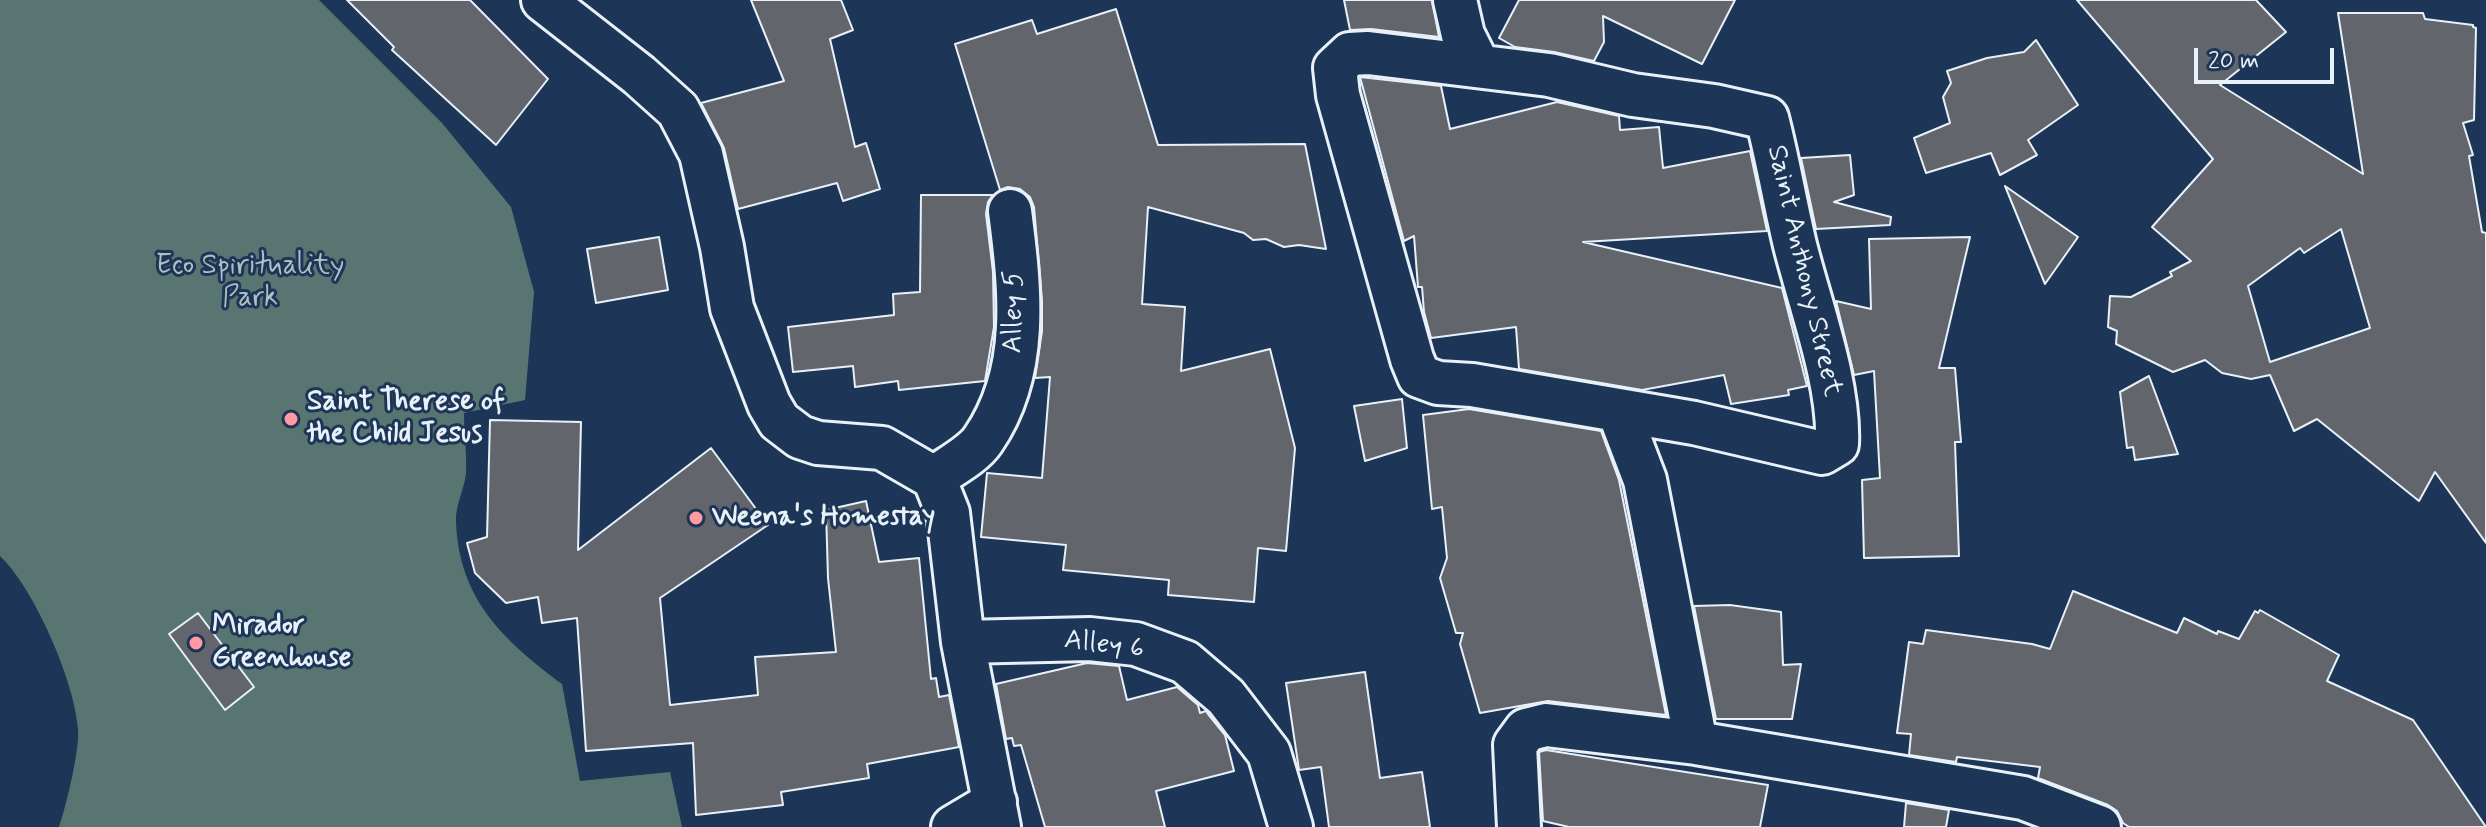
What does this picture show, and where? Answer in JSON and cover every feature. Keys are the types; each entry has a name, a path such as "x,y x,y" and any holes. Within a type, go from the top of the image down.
{"street":[{"path":"543,0 639,75 678,110 701,154 732,308 769,404 779,421 800,437 818,443 882,448 934,478 948,513 963,642 997,815 953,827"},
{"path":"1455,0 1463,35 1478,65"},
{"name":"Saint Anthony Street","path":"1368,53 1478,65 1549,75 1633,95 1714,106 1767,118 1794,243 1824,354 1838,425 1837,444 1822,453 1694,423 1472,385 1438,383 1419,376 1338,95 1335,68 1350,54 1368,53"},
{"name":"Alley 5","path":"934,478 982,443 999,410 1018,354 1019,281 1010,211"},
{"path":"1619,412 1645,480 1696,743"},
{"name":"Alley 6","path":"963,642 1090,639 1136,644 1185,662 1226,697 1269,753 1291,827"},
{"path":"1519,827 1515,745 1526,730 1546,725 1696,743 2023,798 2099,827"}],"green space":[{"name":"Eco Spirituality Park","path":"0,0 319,0 442,123 511,207 534,292 525,400 464,413 466,474 456,522 466,574 475,595 503,634 562,684 580,781 670,772 682,827 59,827 77,750 75,709 61,662 39,612 0,556"}],"building":[{"path":"347,0 470,0 548,79 496,145 392,50 394,47"},
{"path":"751,0 841,0 853,30 830,39 855,147 866,143 880,189 843,201 837,183 738,209 724,148 701,103 784,81"},
{"path":"1344,0 1432,0 1439,37 1371,29 1350,30"},
{"path":"1519,0 1735,0 1702,64 1603,16 1604,42 1594,61 1515,47 1499,38"},
{"path":"2077,0 2256,0 2286,32 2220,85 2363,174 2338,13 2423,13 2425,19 2473,25 2476,28 2474,120 2463,123 2473,155 2469,156 2482,232 2486,233 2486,543 2435,472 2419,501 2317,419 2294,431 2270,375 2251,379 2222,373 2205,360 2173,372 2116,344 2117,331 2108,327 2110,296 2131,297 2172,276 2170,272 2191,261 2152,227 2213,159","holes":["2341,229 2370,328 2270,362 2248,286 2300,248 2304,253"]},
{"path":"1116,9 1158,145 1305,144 1326,249 1299,245 1284,247 1266,239 1253,240 1244,233 1148,207 1142,304 1185,307 1181,371 1270,349 1295,448 1286,551 1258,548 1254,602 1168,595 1169,580 1063,570 1066,545 981,537 987,473 1042,478 1050,377 1035,378 1042,331 1042,300 1034,207 1030,197 1020,189 1008,187 1000,190 955,44 1032,20 1037,34"},
{"path":"2036,40 2078,105 2028,140 2037,155 2000,175 1991,153 1926,173 1914,138 1950,123 1943,97 1951,83 1947,71 1987,58 2024,52"},
{"path":"1360,77 1441,86 1450,129 1557,102 1619,116 1620,130 1659,127 1663,168 1750,151 1767,231 1583,242 1782,288 1807,386 1788,390 1789,395 1731,404 1724,375 1642,390 1519,369 1516,327 1431,338 1422,287 1418,287 1414,236 1404,241"},
{"path":"1850,155 1854,195 1834,202 1891,217 1890,225 1816,229 1801,158"},
{"path":"2005,186 2078,237 2045,284"},
{"path":"921,195 993,195 986,214 993,272 994,327 985,381 899,390 898,381 855,387 853,366 793,372 788,327 894,315 893,294 920,292"},
{"path":"659,237 668,290 596,303 587,249"},
{"path":"1970,237 1939,368 1955,368 1961,442 1955,442 1959,556 1864,558 1862,480 1880,478 1874,371 1854,375 1836,301 1871,309 1869,239"},
{"path":"2149,376 2178,454 2135,460 2133,447 2127,448 2120,392"},
{"path":"1402,399 1407,448 1365,461 1354,406"},
{"path":"1469,409 1601,431 1619,480 1666,715 1548,701 1480,713 1460,644 1463,633 1456,633 1440,578 1447,558 1442,507 1432,509 1423,415"},
{"path":"490,420 581,422 578,550 711,448 768,525 660,598 670,705 758,695 755,657 836,652 828,578 826,510 866,501 879,562 919,558 931,679 936,678 939,697 949,695 959,747 867,764 869,778 781,792 783,805 696,815 693,743 586,751 577,618 542,623 538,597 506,603 475,573 467,543 487,537"},
{"path":"2073,591 2177,633 2184,618 2217,634 2218,631 2239,639 2255,611 2258,613 2260,610 2339,655 2327,681 2413,720 2486,827 2129,827 2108,805 2038,778 2040,767 1957,757 1956,762 1909,755 1911,734 1897,733 1909,642 1923,644 1926,630 2050,649"},
{"path":"1730,605 1781,612 1783,665 1801,664 1792,719 1716,719 1694,606"},
{"path":"198,613 254,687 225,710 169,634"},
{"path":"1087,663 1119,666 1127,700 1177,687 1198,705 1200,713 1206,711 1225,735 1234,771 1156,791 1165,827 1045,827 1021,745 1014,746 1012,738 1006,739 996,684"},
{"path":"1365,672 1380,778 1422,772 1430,827 1329,827 1321,767 1299,770 1286,683"},
{"path":"1546,750 1768,785 1760,827 1569,827 1543,821 1539,752"},
{"path":"1906,803 1949,810 1946,827 1904,827"}],"place":[{"name":"Saint Therese of the Child Jesus","path":"291,419"},
{"name":"Weena's Homestay","path":"696,518"},
{"name":"Mirador Greenhouse","path":"196,643"}]}
